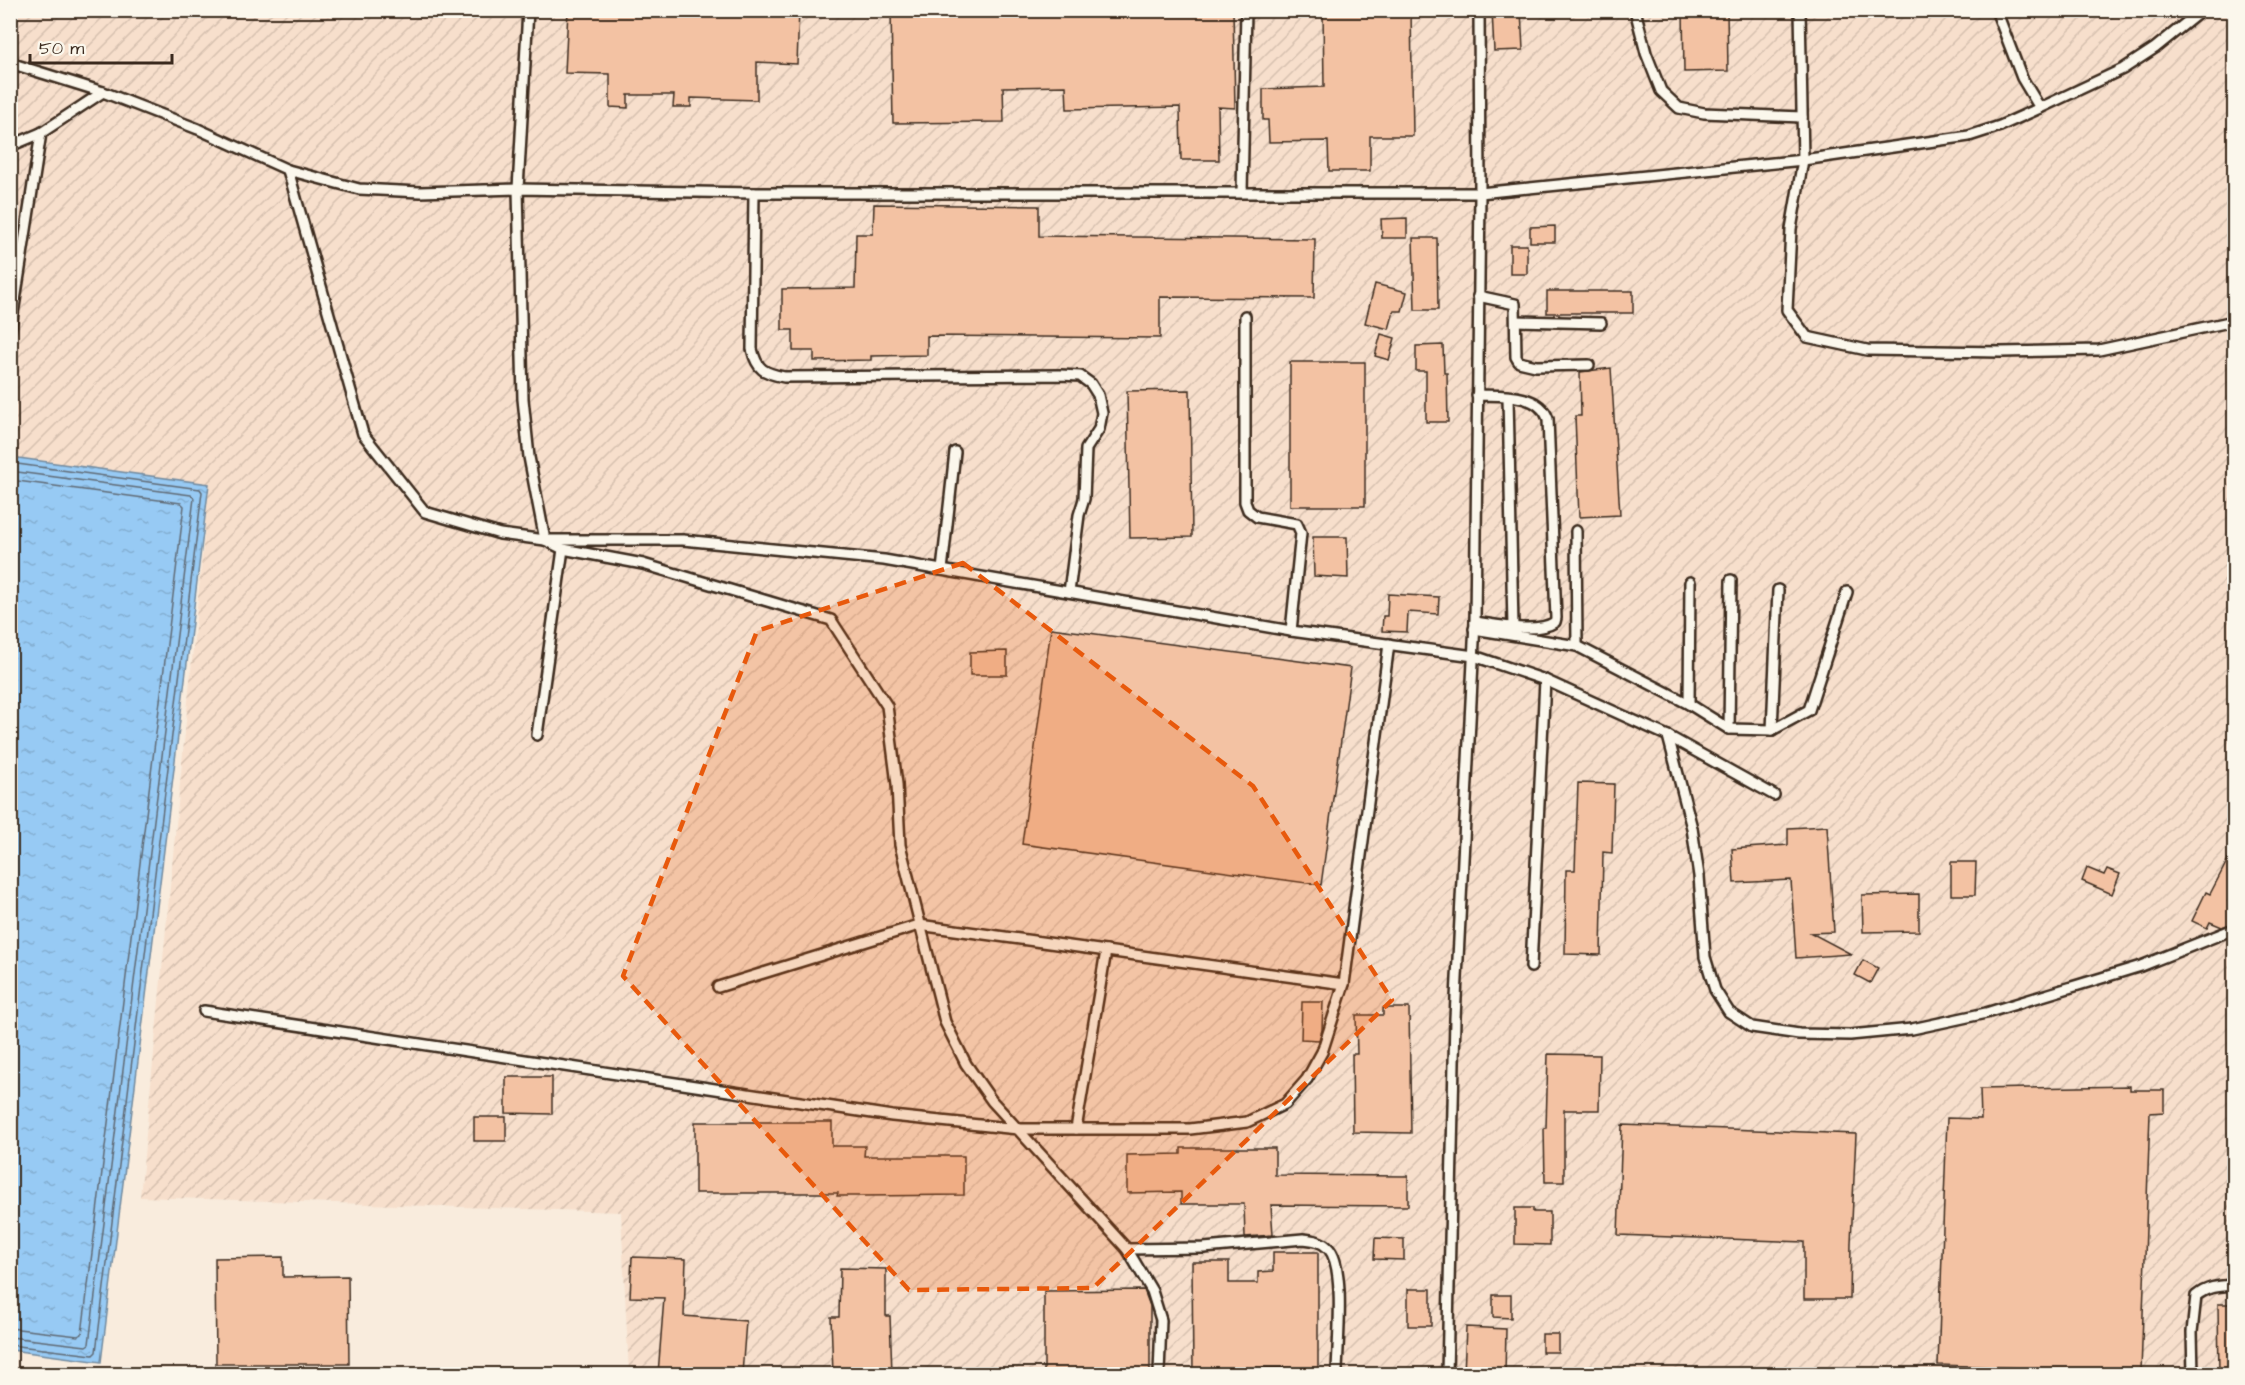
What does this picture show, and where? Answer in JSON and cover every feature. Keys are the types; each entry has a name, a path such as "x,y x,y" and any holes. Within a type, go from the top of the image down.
{"lane":[{"path":"528,10 518,189 523,399 529,457 545,540"},
{"path":"1242,192 1246,10"},
{"path":"1447,1374 1455,1018 1474,656 1480,193 1479,10"},
{"path":"1635,10 1646,53 1661,91 1678,108 1704,113 1802,117"},
{"path":"1800,10 1803,160 1791,229 1787,310 1807,337 1867,350 2001,352 2099,350 2235,321"},
{"path":"1996,10 2022,78 2040,108"},
{"path":"10,63 103,92 198,129 288,170 359,189 420,192 518,189 754,193 1480,193 1803,160 1969,136 2000,126 2123,69 2202,10"},
{"path":"10,146 41,133 103,92"},
{"path":"10,333 41,133"},
{"path":"288,170 363,434 425,512 500,534 545,540 683,540 884,560 1291,631 1474,656 1545,680 1668,736 1774,795"},
{"path":"754,193 752,349 755,363 767,374 784,377 1060,375 1080,376 1091,384 1098,395 1102,413 1099,429 1086,449 1084,499 1078,522 1069,592"},
{"path":"1478,296 1515,304 1516,357 1519,362 1536,366 1589,365"},
{"path":"1245,316 1245,502 1251,514 1296,524 1301,533 1291,631"},
{"path":"1516,321 1601,323"},
{"path":"1474,625 1545,626 1555,622 1556,618 1548,419 1542,407 1531,401 1477,395"},
{"path":"1508,397 1513,627"},
{"path":"942,570 955,452"},
{"path":"1576,531 1577,646"},
{"path":"545,540 563,549 643,564 831,620 887,706 897,784 900,845 945,1022 966,1064 992,1101 1127,1249 1156,1300 1161,1320 1160,1374"},
{"path":"537,735 563,549"},
{"path":"1729,729 1731,580"},
{"path":"1689,704 1690,582"},
{"path":"1772,730 1778,590"},
{"path":"1474,625 1577,646 1689,704 1729,729 1772,730 1809,710 1847,592"},
{"path":"204,1011 892,1116 1018,1130 1190,1129 1247,1122 1285,1104 1306,1079 1322,1052 1344,984 1389,644"},
{"path":"1531,967 1545,680"},
{"path":"1668,736 1692,828 1699,876 1704,957 1715,990 1729,1012 1752,1027 1799,1034 1850,1035 1912,1029 1986,1013 2141,966 2235,929"},
{"path":"718,987 919,925 1344,984"},
{"path":"1076,1129 1106,951"},
{"path":"1127,1249 1204,1248 1303,1239 1317,1241 1328,1248 1337,1267 1339,1299 1337,1374"},
{"path":"2193,1374 2192,1332 2196,1296 2203,1290 2235,1285"}],"highlighted area":[{"path":"963,563 1253,786 1392,1000 1093,1288 909,1290 623,976 757,631"}],"shaded area":[{"path":"11,11 2234,11 2234,1374 629,1374 621,1212 140,1197 209,484 11,457"}],"water":[{"path":"11,457 209,484 101,1362 11,1350"}],"building":[{"path":"568,10 799,10 797,64 757,62 757,100 691,98 691,107 673,107 674,95 628,95 628,108 610,107 610,74 565,73"},
{"path":"891,10 1233,10 1235,108 1218,107 1219,160 1181,160 1180,107 1067,109 1066,86 1003,87 1004,122 893,123"},
{"path":"1323,10 1411,10 1413,136 1370,136 1370,171 1329,171 1328,141 1269,142 1268,120 1263,120 1263,89 1324,87"},
{"path":"1492,10 1521,10 1523,50 1494,51"},
{"path":"1683,10 1727,10 1728,71 1684,72"},
{"path":"874,204 1039,206 1039,236 1315,239 1314,298 1160,297 1160,338 927,336 927,355 871,356 871,360 814,361 814,351 793,351 793,330 782,330 782,289 855,288 856,234 873,234"},
{"path":"1407,218 1407,238 1382,238 1381,219"},
{"path":"1555,226 1555,242 1530,242 1530,227"},
{"path":"1413,238 1437,238 1438,310 1415,310"},
{"path":"1510,245 1527,245 1527,274 1510,274"},
{"path":"1375,284 1407,292 1402,311 1394,311 1389,329 1365,323"},
{"path":"1547,291 1633,291 1633,313 1547,313"},
{"path":"1381,334 1395,338 1389,360 1375,356"},
{"path":"1443,345 1444,373 1447,373 1448,422 1426,422 1426,371 1416,371 1416,346"},
{"path":"1290,362 1365,362 1365,506 1290,506"},
{"path":"1611,368 1620,515 1579,517 1575,416 1581,416 1580,372"},
{"path":"1190,390 1192,537 1130,538 1127,391"},
{"path":"1313,537 1347,537 1348,578 1314,576"},
{"path":"1388,594 1439,597 1438,614 1408,612 1407,632 1382,631 1383,616 1387,616"},
{"path":"1051,628 1351,668 1321,885 1022,844"},
{"path":"1007,651 1007,675 970,675 970,652"},
{"path":"1578,783 1614,784 1612,853 1603,852 1601,955 1565,954 1566,870 1575,870"},
{"path":"1827,826 1834,932 1811,933 1851,954 1796,958 1791,880 1734,883 1732,849 1788,845 1788,828"},
{"path":"2235,846 2235,889 2228,901 2235,903 2235,918 2233,923 2222,927 2210,922 2207,928 2192,921 2206,892 2210,894"},
{"path":"1951,862 1976,862 1975,895 1951,895"},
{"path":"2087,868 2104,875 2107,869 2120,874 2112,894 2082,881"},
{"path":"1919,894 1919,931 1863,932 1862,895"},
{"path":"1863,960 1878,968 1870,983 1855,975"},
{"path":"1302,1002 1323,1002 1322,1030 1319,1040 1301,1039"},
{"path":"1383,1008 1409,1008 1411,1133 1353,1132 1352,1054 1357,1054 1356,1015 1383,1015"},
{"path":"1548,1054 1600,1055 1599,1110 1564,1110 1564,1182 1545,1182 1544,1128 1546,1128"},
{"path":"506,1077 552,1077 552,1114 506,1113"},
{"path":"2130,1086 2130,1090 2164,1090 2164,1112 2150,1113 2141,1372 1938,1365 1947,1118 1981,1119 1980,1089"},
{"path":"474,1117 506,1117 506,1141 474,1141"},
{"path":"695,1122 832,1122 832,1146 865,1146 864,1156 964,1156 964,1195 837,1196 838,1193 695,1193"},
{"path":"1622,1125 1856,1134 1850,1299 1804,1299 1804,1242 1618,1235"},
{"path":"1181,1148 1275,1148 1275,1175 1408,1176 1408,1206 1271,1205 1273,1235 1245,1237 1244,1204 1181,1204 1181,1192 1127,1193 1127,1155 1181,1154"},
{"path":"1515,1208 1533,1208 1533,1212 1550,1212 1550,1245 1515,1244"},
{"path":"1375,1238 1404,1239 1404,1260 1374,1259"},
{"path":"1273,1252 1318,1252 1318,1374 1292,1374 1292,1368 1236,1368 1236,1374 1193,1374 1192,1262 1229,1262 1229,1283 1258,1283 1258,1272 1273,1271"},
{"path":"283,1257 283,1277 348,1276 349,1364 216,1364 215,1258"},
{"path":"632,1257 686,1259 684,1316 746,1321 742,1374 658,1374 664,1298 630,1297"},
{"path":"840,1268 886,1269 886,1316 890,1316 892,1374 833,1374 831,1317 839,1317"},
{"path":"1408,1289 1431,1289 1431,1326 1408,1326"},
{"path":"1144,1290 1150,1306 1150,1374 1044,1374 1044,1291"},
{"path":"1493,1295 1511,1295 1511,1318 1493,1317"},
{"path":"2218,1304 2235,1304 2235,1374 2219,1374"},
{"path":"1466,1327 1506,1329 1505,1374 1464,1374"},
{"path":"1542,1334 1558,1334 1558,1352 1542,1352"}]}
